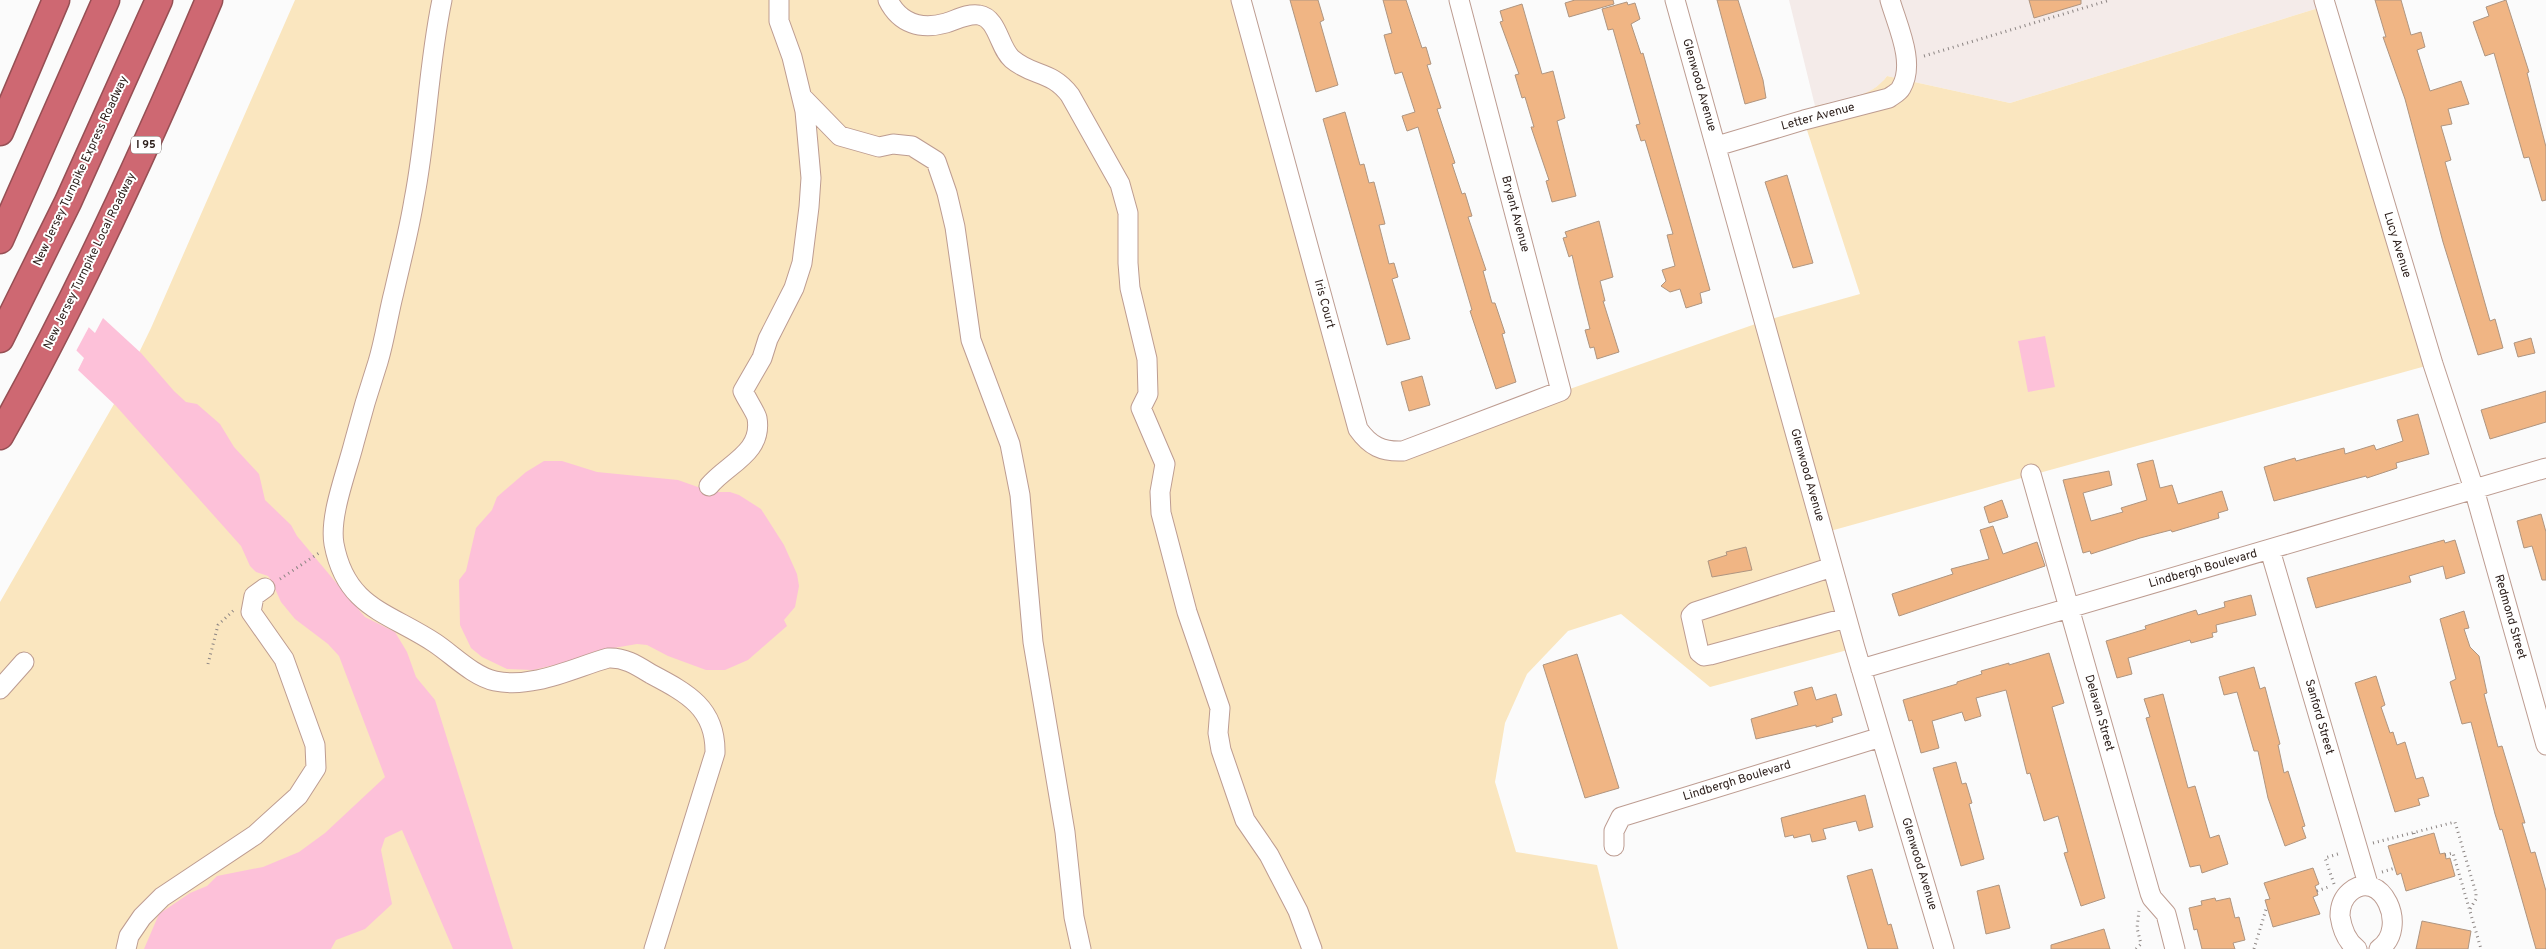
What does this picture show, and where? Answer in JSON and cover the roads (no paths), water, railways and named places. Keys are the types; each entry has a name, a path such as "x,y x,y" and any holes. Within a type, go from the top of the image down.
{"highway":[{"path":"0,132 56,0"},
{"path":"5,231 106,0"},
{"name":"New Jersey Turnpike Express Roadway","path":"0,340 102,130 158,0"},
{"name":"New Jersey Turnpike Local Roadway","path":"0,436 28,386 78,287 144,148 209,0"}],"street":[{"path":"442,0 431,64 425,133 415,199 378,360 366,397 333,526 337,557 349,584 368,605 429,639 488,678 504,682 536,680 617,657 632,663 686,693 706,714 714,733 715,753 654,949"},
{"path":"709,486 725,470 734,466 756,438 757,416 749,405 743,391 762,358 768,339 794,288 802,263 812,178 802,97 792,57 779,21 779,0"},
{"path":"888,0 902,19 917,26 929,27 969,15 980,14 989,19 1001,47 1011,59 1025,68 1060,82 1120,184 1128,213 1127,256 1130,288 1147,360 1148,394 1142,408 1165,464 1160,492 1161,513 1187,612 1220,708 1218,733 1221,750 1245,820 1270,854 1298,911 1312,949"},
{"name":"Iris Court","path":"1241,0 1358,429 1366,440 1377,448 1390,452 1403,451 1525,405"},
{"name":"Bryant Avenue","path":"1459,0 1561,391 1525,405"},
{"name":"Glenwood Avenue","path":"1675,0 1717,146 1846,618 1944,949"},
{"name":"Letter Avenue","path":"1717,146 1804,120 1889,98 1901,90 1906,67 1890,0"},
{"name":"Lucy Avenue","path":"2324,0 2433,364 2474,489"},
{"path":"802,97 840,136 859,143 879,147 894,144 912,146 936,161 947,193 955,228 971,340 1010,444 1020,495 1033,642 1065,832 1074,917 1081,949"},
{"name":"Lindbergh Boulevard","path":"1861,668 2546,468"},
{"name":"Delavan Street","path":"2031,474 2150,893 2166,914 2171,948"},
{"name":"Redmond Street","path":"2474,489 2546,745"},
{"name":"Sanford Street","path":"2270,550 2357,848 2373,878 2375,888 2382,895 2393,920 2391,936 2380,949"},
{"path":"1832,567 1695,612 1691,616 1700,652 1704,656 1710,655 1846,618"},
{"path":"126,949 130,936 142,917 162,897 255,835 298,796 316,768 315,745 284,659 251,612 259,592"},
{"path":"0,690 24,662"},
{"name":"Lindbergh Boulevard","path":"1614,846 1614,831 1621,817 1881,737"},
{"path":"2357,949 2346,936 2340,911 2347,895 2358,886 2373,878"}]}
